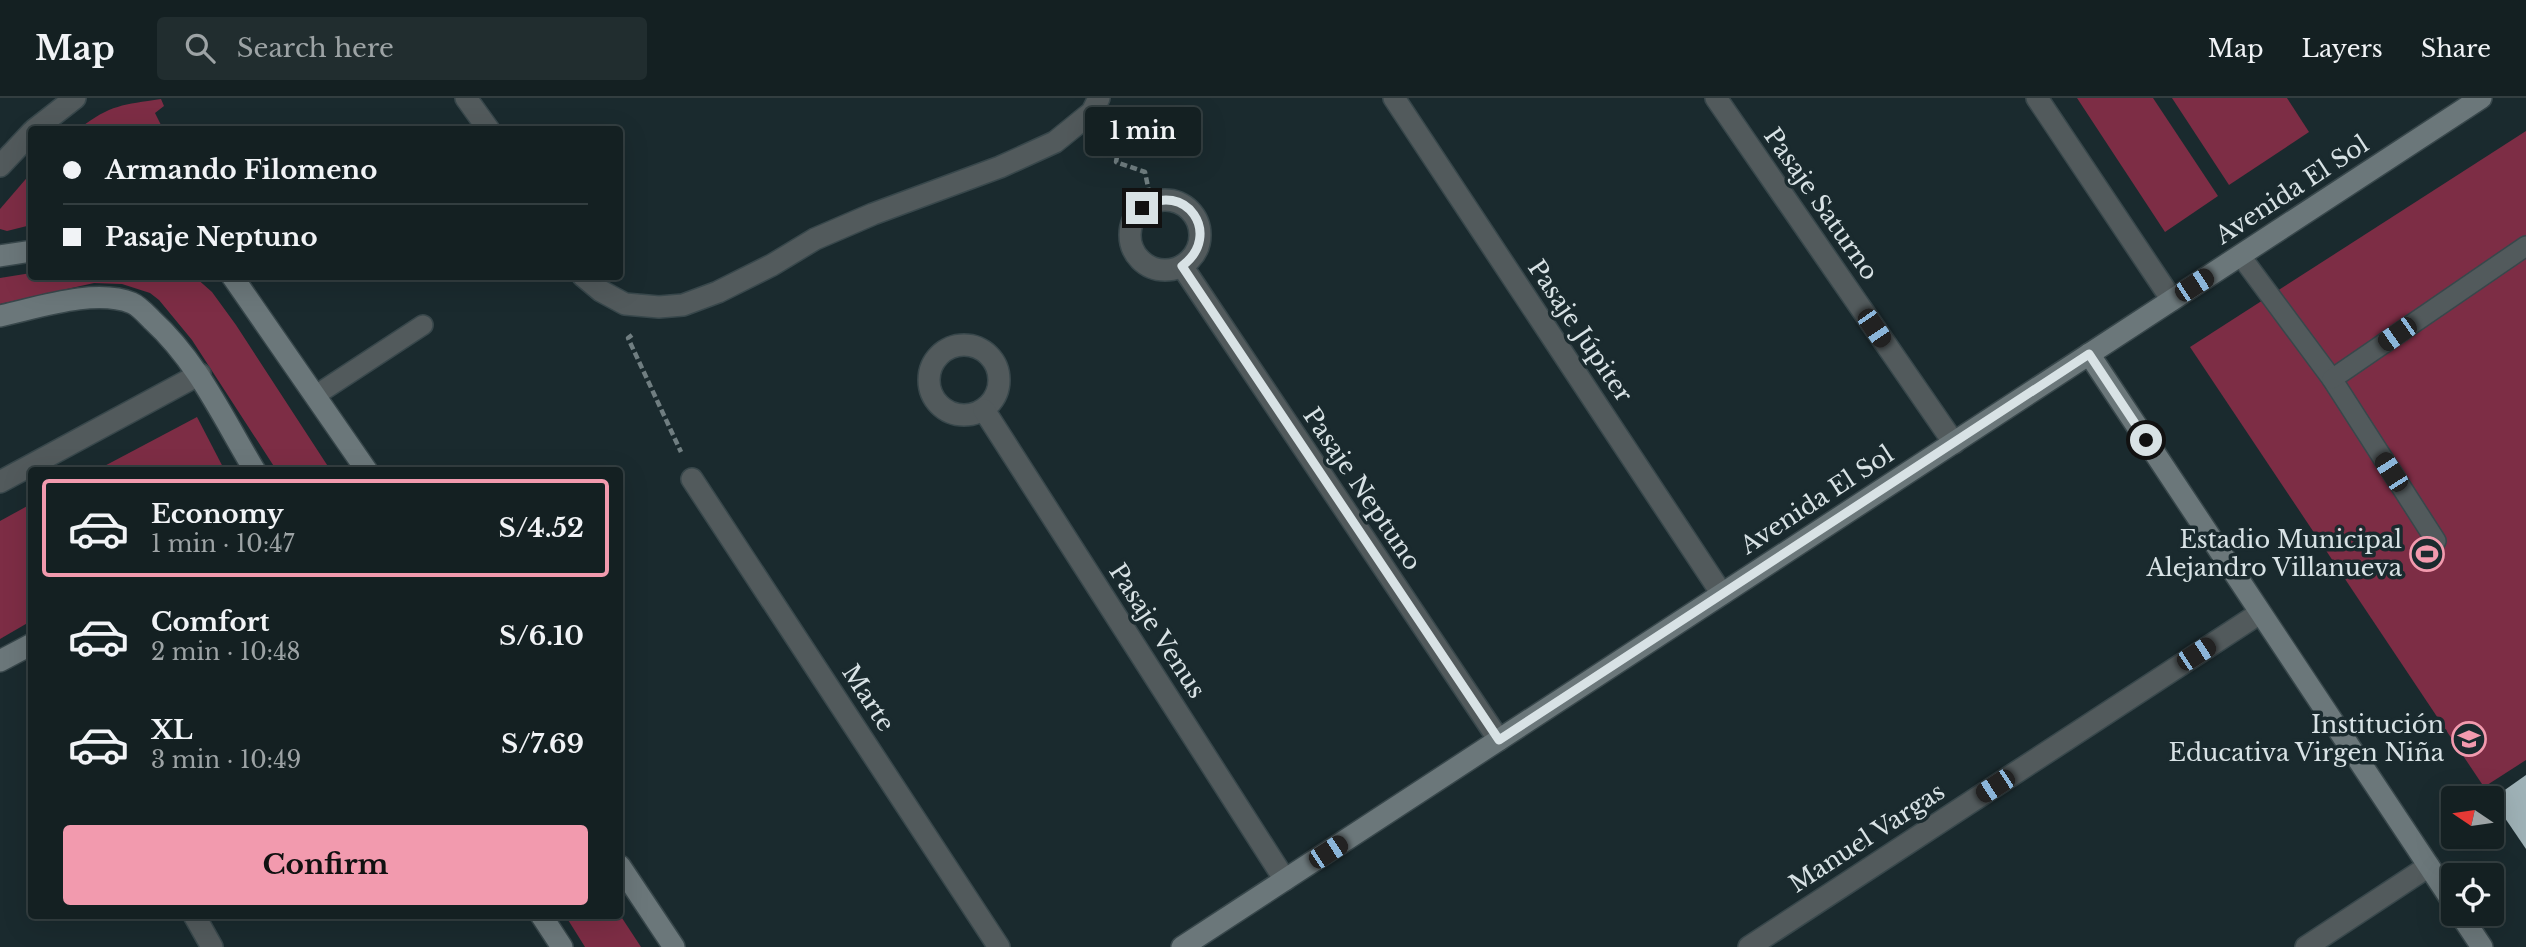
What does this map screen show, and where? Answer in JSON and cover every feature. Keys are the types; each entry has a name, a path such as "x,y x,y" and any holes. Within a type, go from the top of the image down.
{"street":[{"path":"39,126 75,98"},
{"path":"466,98 486,126"},
{"path":"588,280 625,304 683,306 729,287 815,239 1000,167 1055,142 1092,113 1099,98"},
{"name":"Pasaje Júpiter","path":"1394,98 1722,594"},
{"name":"Pasaje Saturno","path":"1716,98 1954,443"},
{"path":"2037,98 2172,300"},
{"name":"Avenida El Sol","path":"1182,947 2481,98"},
{"path":"0,166 28,136"},
{"path":"1163,199 1175,201 1186,205 1195,214 1200,225 1201,238 1191,260 1182,266 1171,270 1148,266 1133,250 1130,239 1135,216 1151,202 1163,199"},
{"path":"0,256 28,252"},
{"name":"Pasaje Neptuno","path":"1182,266 1499,740"},
{"path":"236,280 364,467"},
{"path":"0,316 102,298 134,303 159,326 200,374 252,467"},
{"path":"2089,354 2441,885"},
{"path":"0,482 200,374"},
{"name":"Pasaje Venus","path":"984,410 1285,880"},
{"name":"Marte","path":"692,478 999,947"},
{"name":"Manuel Vargas","path":"1749,947 2260,612"},
{"path":"0,661 28,646"},
{"path":"2306,947 2428,866"},
{"path":"623,870 674,947"},
{"path":"196,919 212,947"},
{"path":"544,919 562,947"},
{"path":"2468,926 2482,947"}],"lane":[{"path":"2332,379 2526,246"},
{"path":"2241,255 2332,379 2435,541"},
{"path":"316,395 422,325"}],"path":[{"path":"1128,103 1116,162 1145,172 1151,202"},
{"path":"628,338 692,478"}],"shaded area":[{"path":"2077,98 2153,98 2218,196 2165,232"},
{"path":"2172,98 2287,98 2309,132 2229,185"},
{"path":"161,99 164,106 155,113 162,126 84,126 109,110"},
{"name":"Estadio Municipal Alejandro Villanueva","path":"2526,131 2526,760 2483,786 2190,347"},
{"path":"28,176 28,226 7,231 0,229 0,209"},
{"path":"28,273 28,280 198,280 212,292 236,325 328,467 274,467 192,340 150,293 122,284 94,283 0,304 0,278"},
{"path":"197,417 223,467 103,467"},
{"path":"28,506 28,623 0,639 0,521"},
{"path":"568,919 623,919 641,947 585,947"}],"building":[{"path":"2526,775 2526,849 2504,817 2504,791"}],"place":[{"name":"Estadio Municipal Alejandro Villanueva","path":"2427,554"},
{"name":"Institución Educativa Virgen Niña","path":"2469,739"}],"route":[{"path":"1142,208 1163,199 1186,205 1195,214 1200,225 1201,238 1191,260 1182,266 1499,740 2089,354 2146,440"}]}
